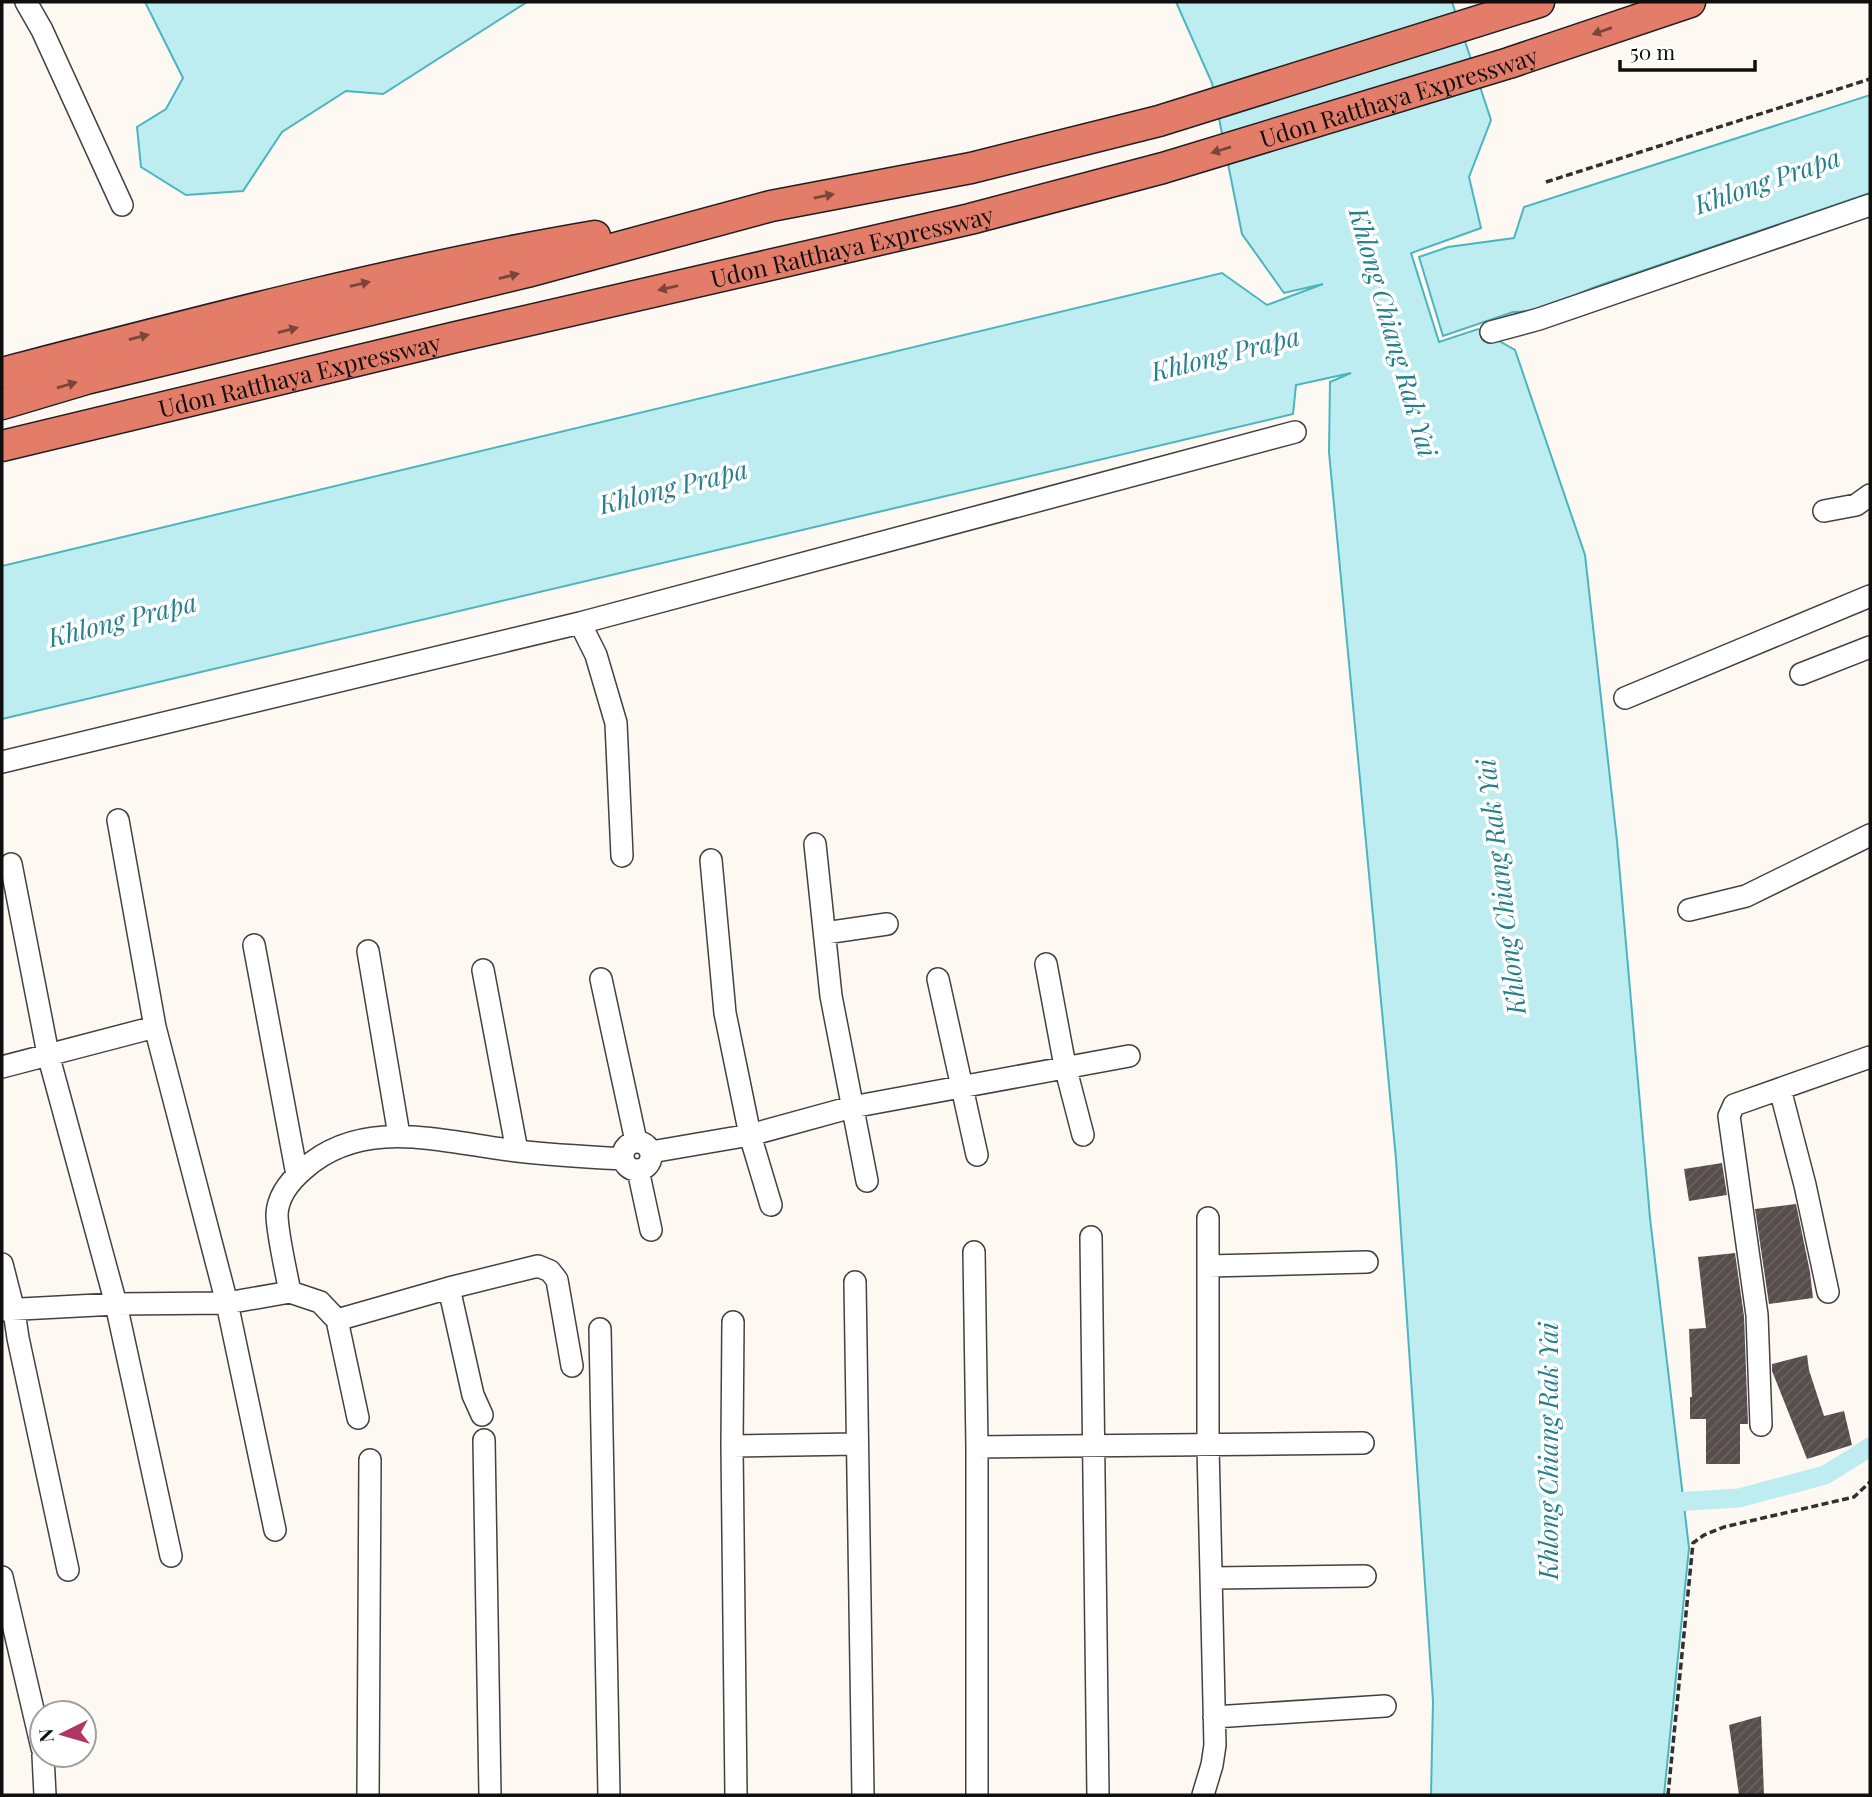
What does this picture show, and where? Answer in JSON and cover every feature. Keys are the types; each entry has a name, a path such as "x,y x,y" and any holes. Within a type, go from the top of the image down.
{"highway":[{"name":"Udon Ratthaya Expressway","path":"2,404 86,379 527,271 771,206 971,168 1159,121 1539,2"},
{"name":"Udon Ratthaya Expressway","path":"2,446 456,337 970,219 1163,168 1508,63 1690,2"},
{"path":"2,373 251,309 521,248 771,206"}],"street":[{"path":"26,2 42,30 122,205"},
{"path":"1491,332 1870,205"},
{"path":"2,762 580,623 1295,432"},
{"path":"1824,511 1856,505 1870,495"},
{"path":"1625,698 1870,596"},
{"path":"580,623 596,655 616,723 622,856"},
{"path":"1801,674 1870,647"},
{"path":"118,820 155,1027 227,1303 275,1530"},
{"path":"1689,910 1746,896 1870,835"},
{"path":"815,844 831,996 867,1181"},
{"path":"711,860 725,1013 750,1135 771,1205"},
{"path":"11,864 48,1054 116,1304 171,1556"},
{"path":"825,933 887,924"},
{"path":"254,945 297,1175"},
{"path":"368,951 399,1135"},
{"path":"1046,964 1065,1066 1083,1135"},
{"path":"483,970 517,1151"},
{"path":"601,979 643,1147"},
{"path":"938,979 977,1155"},
{"path":"2,1067 155,1027"},
{"path":"651,1230 630,1165 622,1154 627,1146 643,1147 750,1135 852,1107 1129,1056"},
{"path":"1761,1425 1757,1315 1729,1116 1734,1105 1870,1057"},
{"path":"1780,1088 1829,1292"},
{"path":"290,1292 277,1213 284,1192 297,1175 317,1157 341,1145 399,1135 630,1165"},
{"path":"1203,1795 1212,1765 1214,1717 1208,1218"},
{"path":"1091,1237 1098,1795"},
{"path":"974,1252 977,1795"},
{"path":"1208,1266 1367,1262"},
{"path":"2,1264 5,1312 18,1339 68,1570"},
{"path":"337,1320 538,1266 550,1271 557,1280 572,1366"},
{"path":"855,1282 863,1795"},
{"path":"449,1288 473,1395 482,1415"},
{"path":"5,1312 116,1304 227,1303 290,1292 320,1302 337,1320 358,1418"},
{"path":"733,1321 736,1795"},
{"path":"600,1329 609,1795"},
{"path":"484,1440 490,1795"},
{"path":"977,1447 1363,1443"},
{"path":"732,1446 858,1444"},
{"path":"368,1795 370,1460"},
{"path":"1211,1578 1365,1576"},
{"path":"2,1577 31,1699"},
{"path":"1214,1717 1385,1706"},
{"path":"44,1769 45,1795"}],"path":[{"path":"1546,181 1870,79"},
{"path":"1668,1795 1693,1543 1724,1527 1847,1499 1863,1490 1870,1482"}],"water":[{"path":"145,2 527,2 383,94 346,91 282,132 243,191 186,195 141,167 137,127 166,109 183,78"},
{"path":"1176,2 1452,2 1491,120 1469,177 1481,228 1411,253 1439,342 1478,329 1515,350 1585,555 1617,841 1650,1218 1689,1548 1664,1795 1431,1795 1433,1701 1396,1159 1329,452 1330,382 1351,373 1296,385 1293,414 2,719 2,566 1222,273 1267,305 1323,284 1284,293 1242,234 1212,83"},
{"name":"Khlong Prapa","path":"1870,95 1870,193 1595,287 1537,311 1513,312 1443,336 1419,257 1448,247 1514,238 1524,207"}],"building":[{"path":"1722,1163 1727,1195 1689,1201 1684,1169"},
{"path":"1796,1204 1813,1298 1769,1304 1755,1209"},
{"path":"1735,1253 1744,1316 1748,1424 1740,1424 1740,1464 1706,1464 1706,1419 1690,1419 1692,1397 1689,1329 1706,1328 1698,1257"},
{"path":"1807,1355 1809,1370 1824,1416 1844,1411 1852,1445 1807,1459 1772,1371 1772,1364"},
{"path":"1761,1716 1764,1795 1739,1795 1729,1725"}],"waterway":[{"path":"1657,1503 1739,1498 1825,1475 1870,1447"}],"water label":[{"name":"Khlong Chiang Rak Yai","path":"1394,332"},
{"name":"Khlong Chiang Rak Yai","path":"1500,887"},
{"name":"Khlong Chiang Rak Yai","path":"1547,1451"}]}
